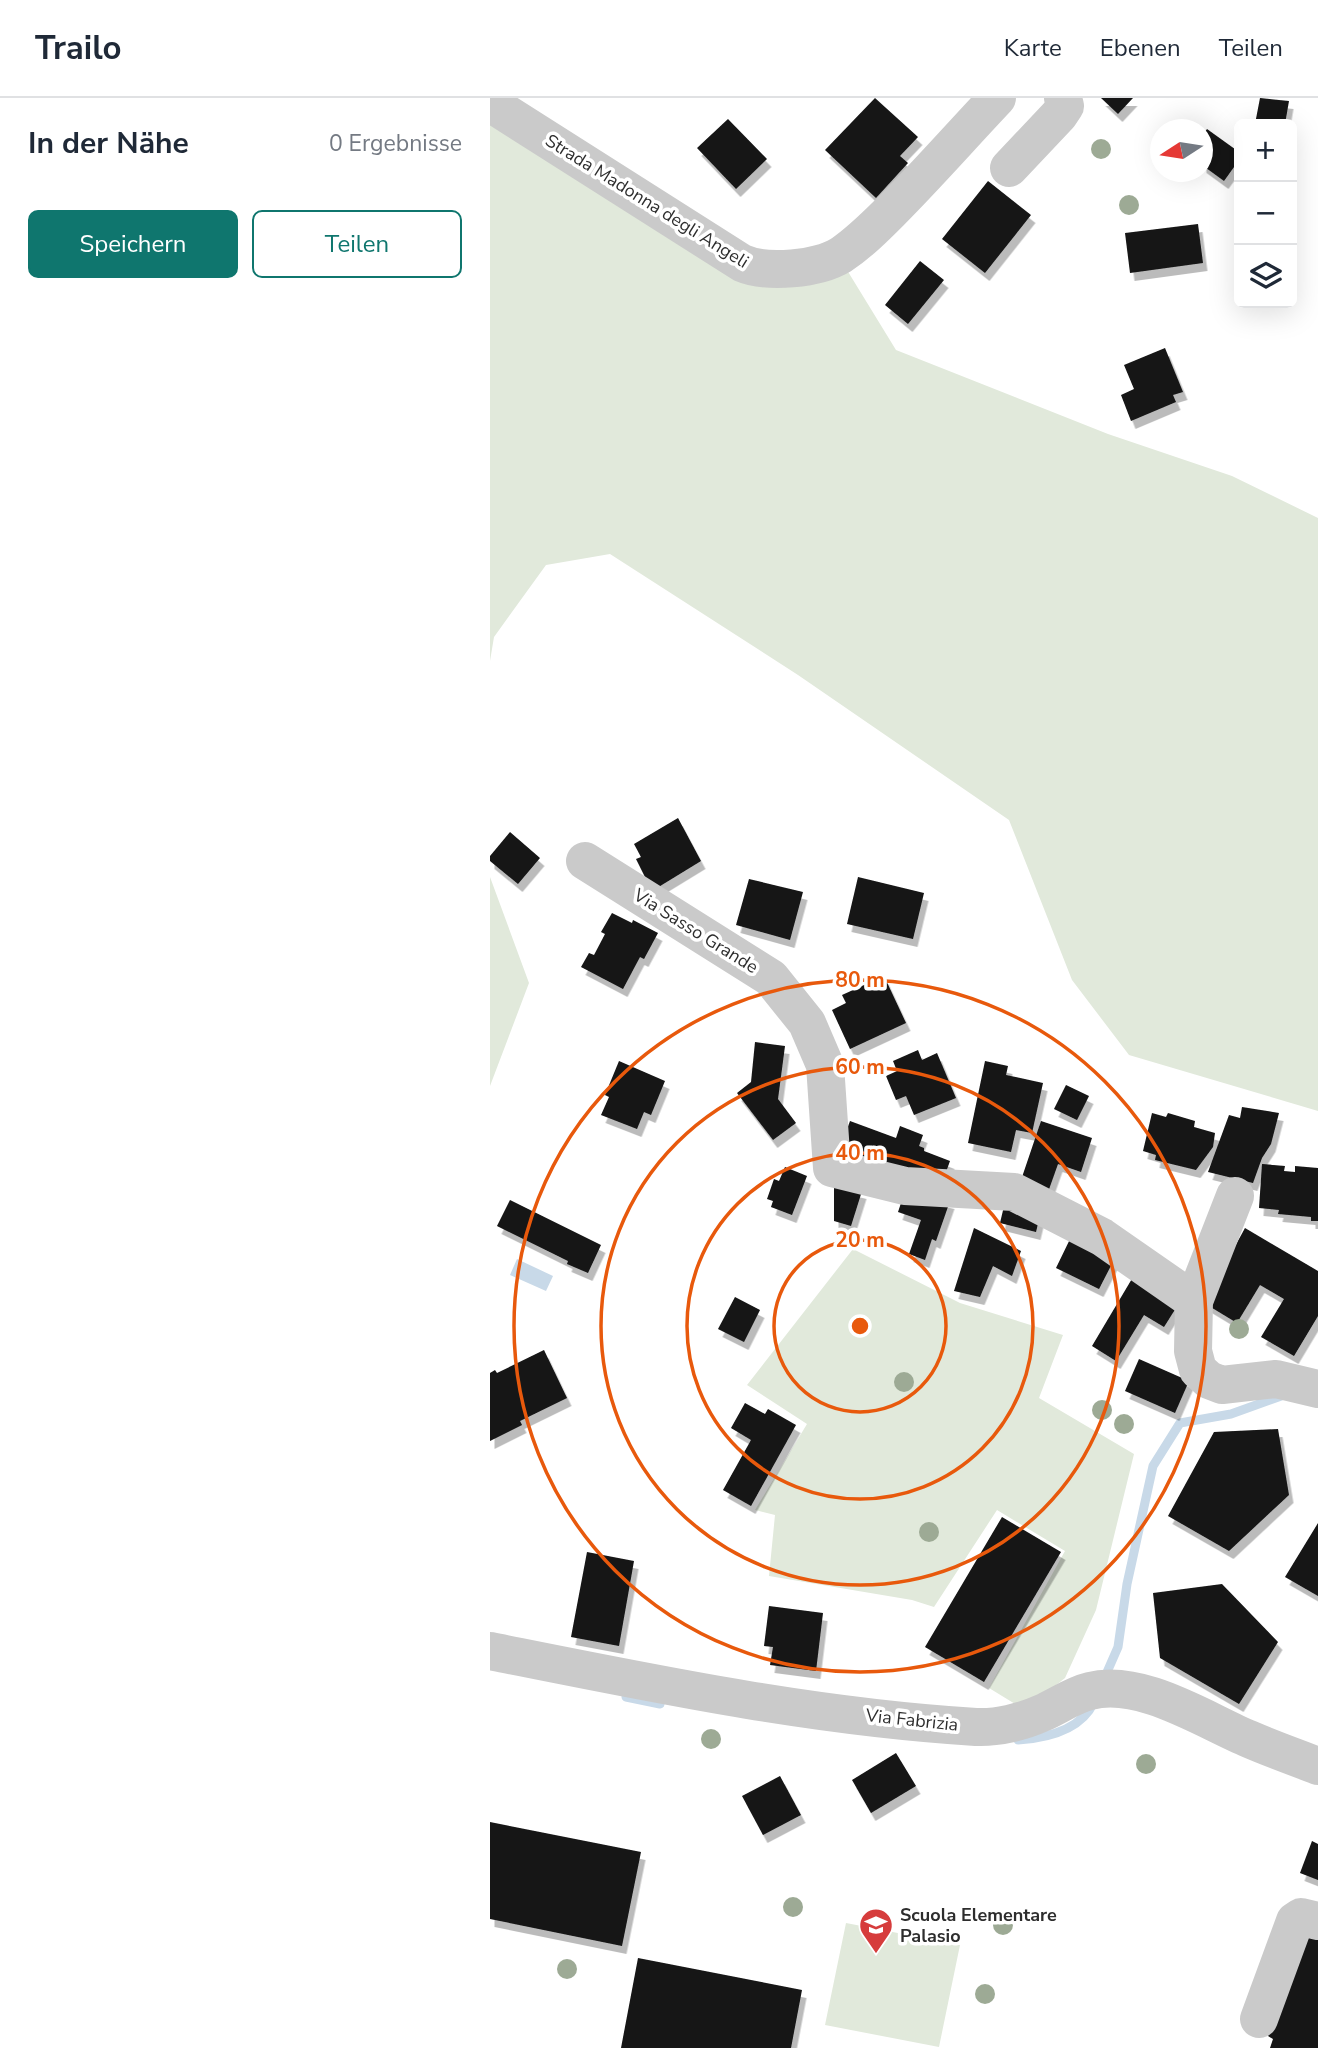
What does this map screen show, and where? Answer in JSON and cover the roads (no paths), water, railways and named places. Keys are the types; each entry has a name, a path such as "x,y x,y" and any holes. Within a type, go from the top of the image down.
{"street":[{"name":"Strada Madonna degli Angeli","path":"490,103 742,263 767,270 782,270 839,257 852,248 915,187 997,98"},
{"path":"1009,168 1059,116 1065,106 1063,98"},
{"name":"Via Sasso Grande","path":"585,861 771,978 807,1023 825,1065 832,1168 905,1186 1014,1192 1102,1237 1194,1301"},
{"path":"1235,1196 1194,1301 1193,1351 1198,1370 1209,1380 1222,1385 1276,1379 1318,1389"},
{"name":"Via Fabrizia","path":"490,1651 700,1692 848,1714 979,1727 1012,1723 1101,1689 1159,1698 1250,1740 1318,1766"},
{"path":"1258,2019 1295,1921 1301,1917 1318,1921"}],"water":[{"path":"517,1259 553,1276 546,1291 510,1275"}],"waterway":[{"path":"1104,1679 1118,1647 1127,1584 1153,1466 1180,1423 1231,1414 1284,1395"},
{"path":"626,1697 660,1704"},
{"path":"1018,1740 1062,1731 1081,1719 1094,1702"}],"place":[{"name":"Scuola Elementare Palasio","path":"876,1955"}]}
